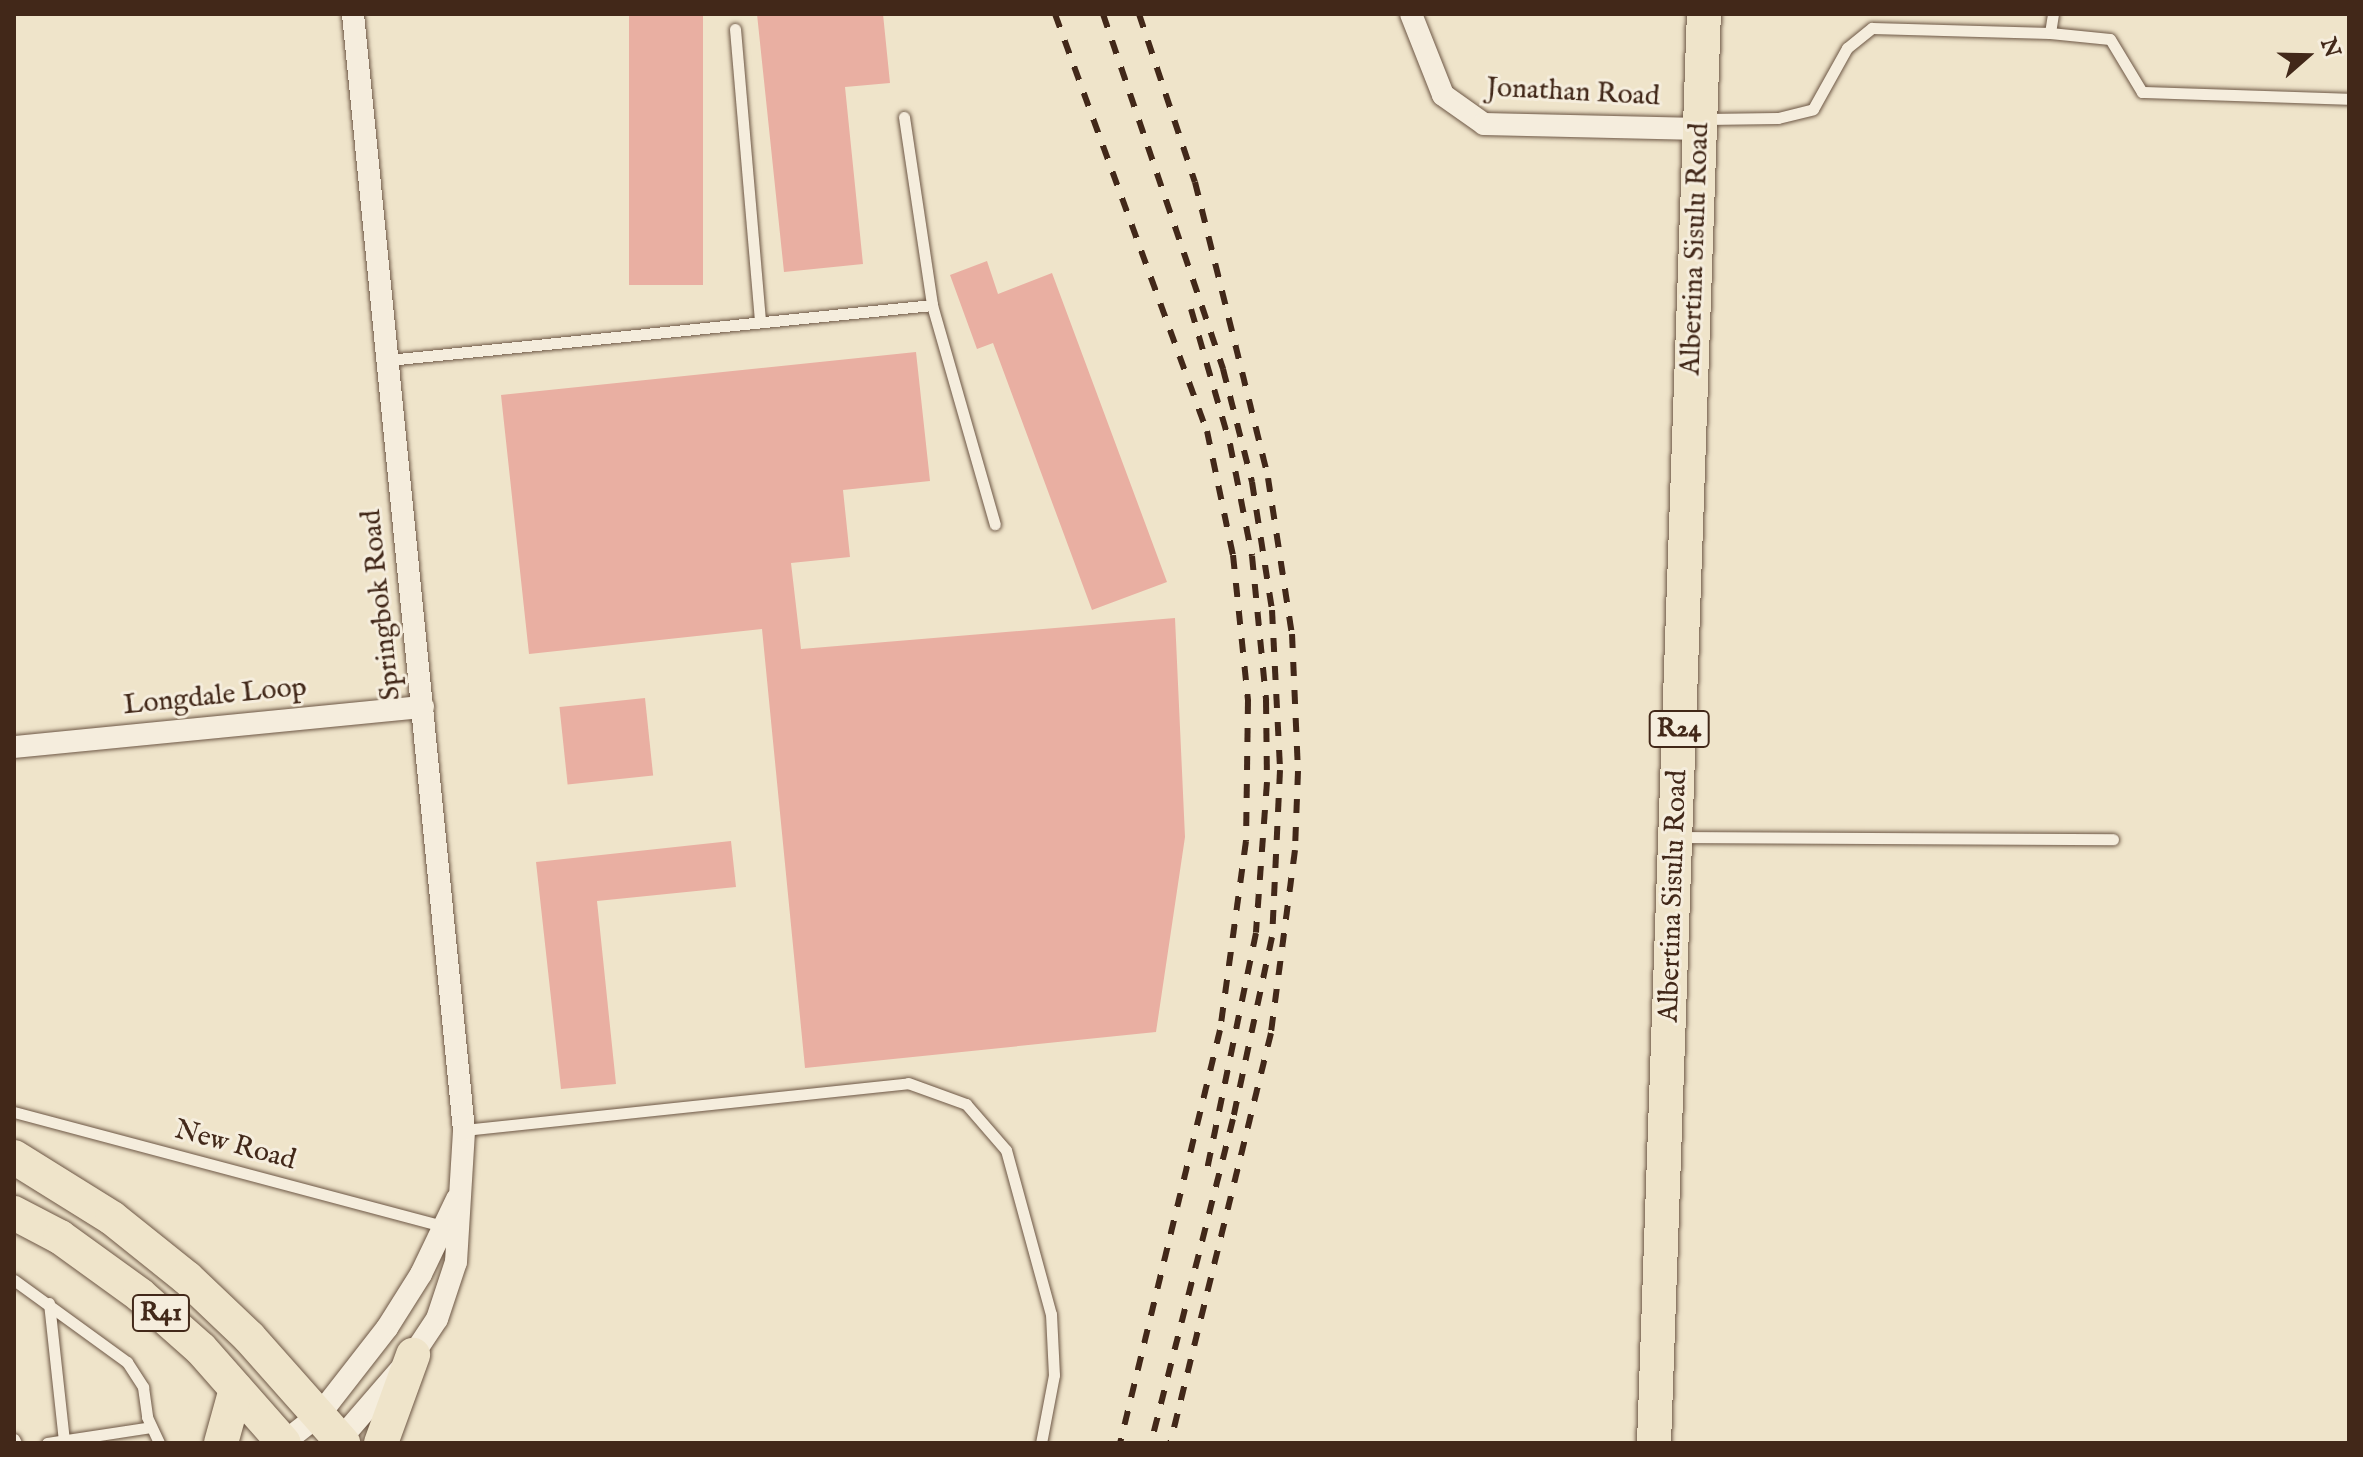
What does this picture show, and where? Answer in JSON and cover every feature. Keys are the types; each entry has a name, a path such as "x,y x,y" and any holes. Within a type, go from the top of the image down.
{"main road":[{"name":"Albertina Sisulu Road","path":"1654,1443 1704,14"},
{"name":"R41","path":"14,1157 112,1218 187,1278 320,1414 341,1442"},
{"name":"R41","path":"14,1213 60,1237 140,1295 201,1349 284,1443"},
{"path":"381,1443 413,1355"},
{"path":"221,1443 236,1389"}],"street":[{"name":"Springbok Road","path":"341,1442 413,1355 447,1294 456,1262 464,1130 353,14"},
{"name":"Jonathan Road","path":"1411,14 1443,95 1484,124 1701,124"},
{"name":"Longdale Loop","path":"14,747 423,707"},
{"name":"Springbok Road","path":"284,1443 320,1414 387,1328 461,1191"}],"lane":[{"path":"2050,33 2053,14"},
{"path":"1701,124 1778,118 1813,109 1847,48 1872,28 2050,33 2110,39 2135,84 2148,94 2349,99"},
{"path":"735,29 760,321"},
{"path":"904,117 932,305 995,524"},
{"path":"388,360 932,305"},
{"path":"1676,837 2113,839"},
{"path":"464,1130 908,1083 966,1104 1006,1150 1051,1314 1054,1375 1041,1443"},
{"name":"New Road","path":"14,1112 443,1226"},
{"path":"14,1280 49,1303 132,1368 143,1387 151,1427 159,1443"},
{"path":"49,1303 64,1440"},
{"path":"47,1443 151,1427"}],"building":[{"path":"629,14 703,14 703,285 629,285"},
{"path":"757,14 883,14 890,83 845,87 863,264 784,272"},
{"path":"987,261 998,294 1052,273 1167,582 1092,610 993,343 977,349 950,275"},
{"path":"916,352 930,481 843,490 850,557 791,563 801,649 1175,618 1185,837 1156,1032 805,1068 762,629 529,654 501,395"},
{"path":"645,698 653,776 568,785 559,707"},
{"path":"731,841 736,887 597,901 616,1084 561,1089 536,862"}],"railway":[{"path":"1055,14 1207,431 1233,555 1248,700 1246,841 1220,1030 1120,1443"},
{"path":"1103,14 1223,369 1252,482 1272,610 1280,770 1272,937 1233,1119 1151,1443"},
{"path":"1139,14 1195,182 1268,478 1292,634 1298,771 1295,850 1271,1033 1170,1443"},
{"path":"1191,309 1230,444 1252,556 1266,700 1267,782 1256,933 1205,1179"}]}
